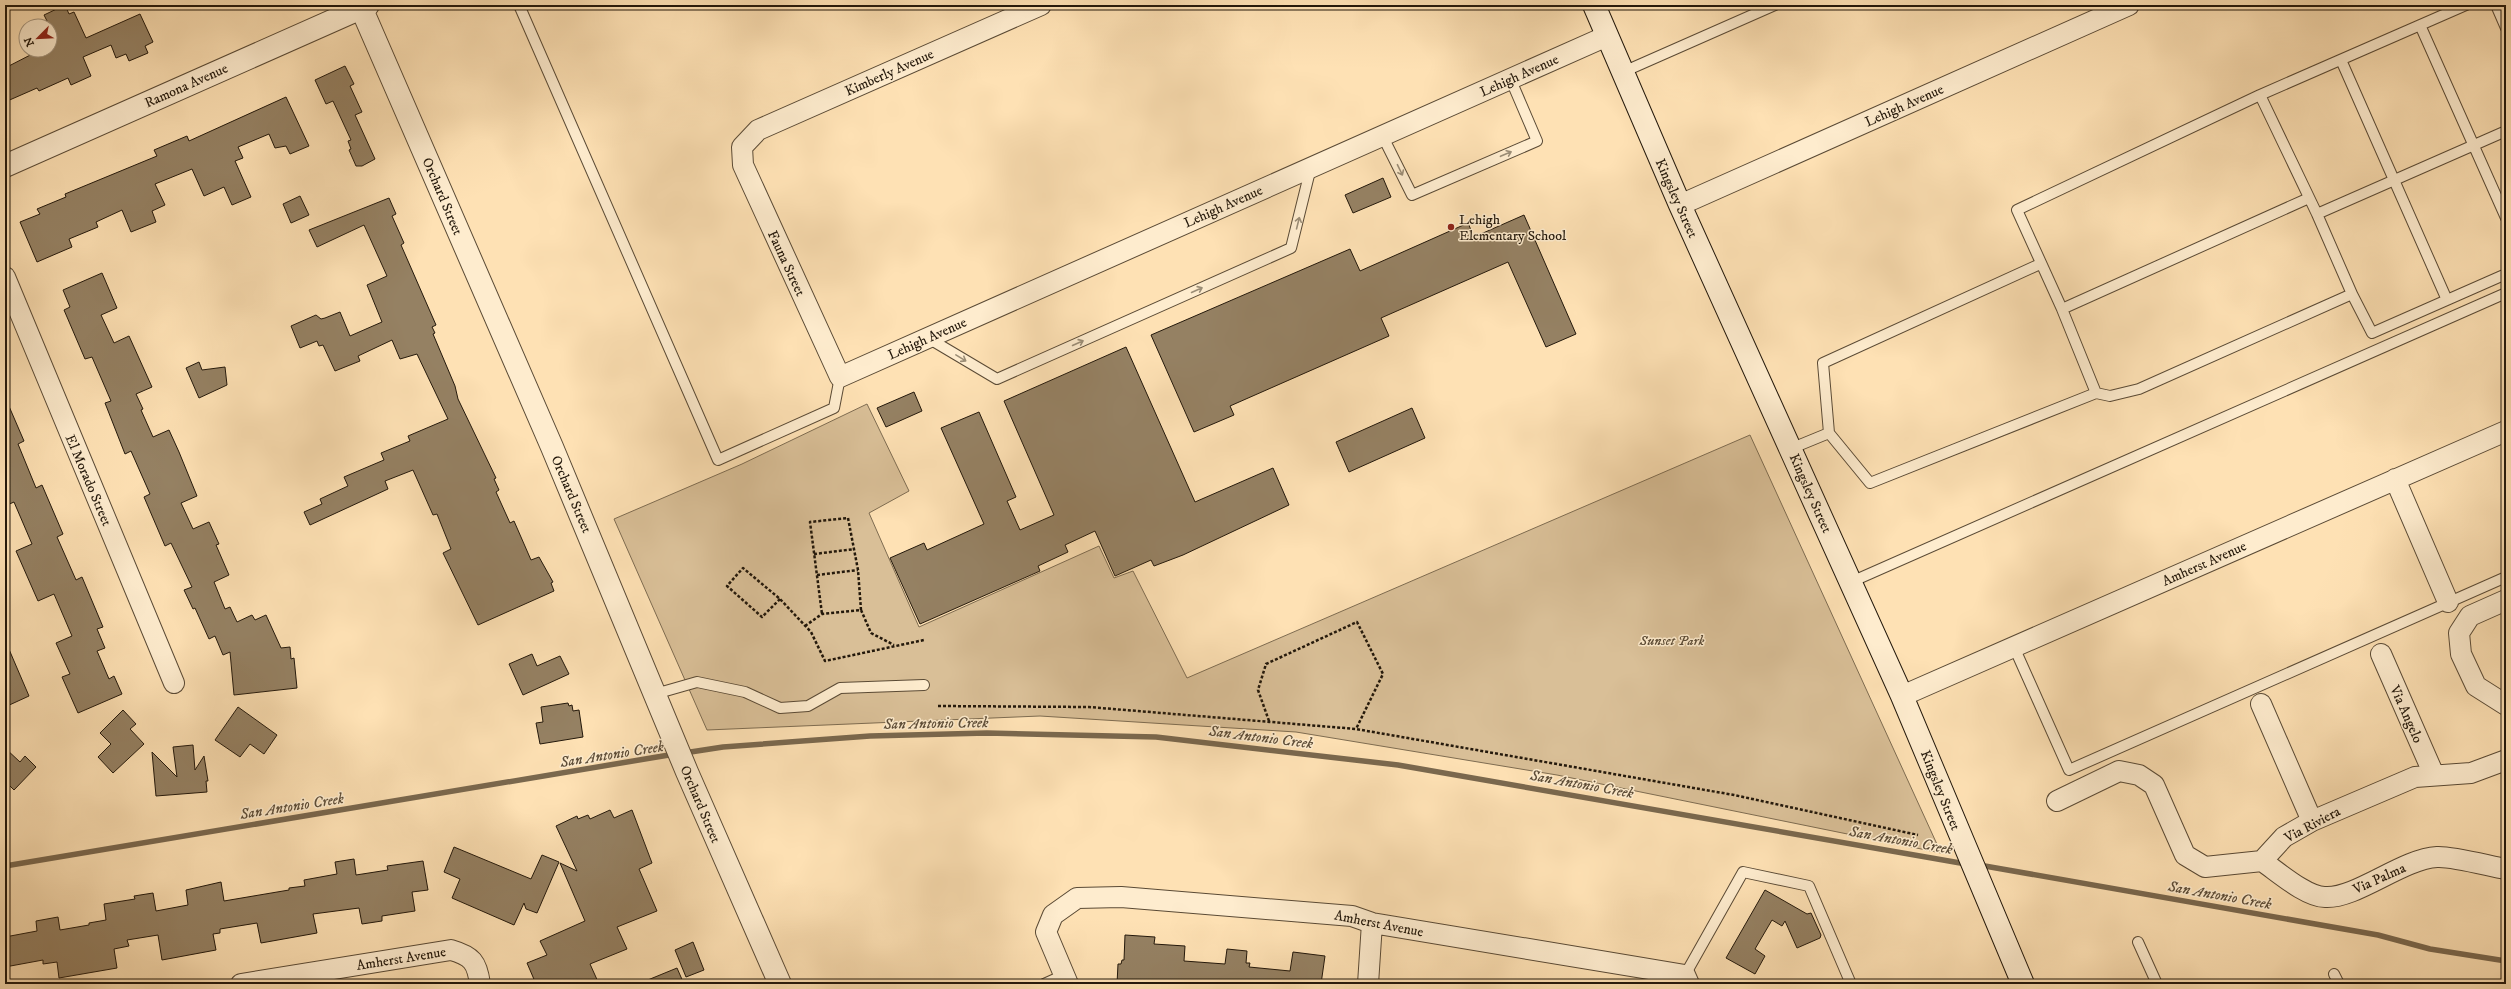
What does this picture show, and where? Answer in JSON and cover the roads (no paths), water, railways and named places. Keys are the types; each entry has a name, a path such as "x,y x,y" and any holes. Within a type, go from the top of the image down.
{"street":[{"name":"Kimberly Avenue","path":"742,147 758,130 1041,5"},
{"name":"Kingsley Street","path":"1594,5 1680,205 1902,696 2023,984"},
{"name":"Lehigh Avenue","path":"1680,205 2128,5"},
{"name":"Ramona Avenue","path":"5,166 363,6"},
{"name":"Orchard Street","path":"363,6 552,447 675,744 780,984"},
{"name":"Lehigh Avenue","path":"840,377 1607,36"},
{"name":"Fauna Street","path":"742,147 743,165 840,377"},
{"name":"El Morado Street","path":"5,277 174,683"},
{"name":"Amherst Avenue","path":"1902,696 2506,431"},
{"path":"2396,479 2448,602"},
{"path":"2506,600 2470,616 2459,633 2461,654 2476,686 2506,705"},
{"name":"Via Angelo","path":"2381,654 2434,775"},
{"path":"2260,704 2312,821"},
{"name":"Via Riviera","path":"2262,861 2284,837 2312,821 2415,777 2471,774 2506,760"},
{"path":"2057,801 2119,771 2139,775 2154,785 2185,855 2205,867 2262,861"},
{"name":"Via Palma","path":"2262,861 2306,891 2325,897 2346,893 2410,865 2437,857 2506,869"},
{"name":"Amherst Avenue","path":"1066,980 1046,932 1053,915 1077,898 1121,897 1352,916 1372,923 1687,979"},
{"path":"1368,984 1372,923"},
{"name":"Amherst Avenue","path":"241,984 450,950 467,954 478,969 480,984"}],"lane":[{"path":"519,5 718,460 834,408 840,377"},
{"path":"1623,72 1775,5"},
{"path":"2096,393 2062,309 2040,264 2017,210 2260,96 2466,5"},
{"path":"2496,5 2506,28"},
{"path":"2420,25 2506,218"},
{"path":"2341,60 2448,300"},
{"path":"1382,135 1412,195 1536,141 1510,78"},
{"path":"2260,96 2310,198 2352,294 2372,333 2506,274"},
{"path":"2317,214 2506,131"},
{"path":"928,338 997,379 1292,248 1311,167"},
{"path":"2062,309 2310,198"},
{"path":"2040,264 1823,363 1829,433 1870,483 2096,393 2110,396 2139,389 2352,294"},
{"path":"1851,582 2506,293"},
{"path":"1790,449 1829,433"},
{"path":"2014,647 2069,770 2506,577"},
{"path":"655,694 697,682 745,692 780,708 808,706 840,688 924,685"},
{"path":"1687,979 1743,872 1809,886 1851,984"},
{"path":"2138,942 2157,984"},
{"path":"2334,974 2339,984"},
{"path":"1044,984 1066,980"}],"waterway":[{"name":"San Antonio Creek","path":"684,753 723,747 870,736 987,733 1156,737 1398,765 1966,864"},
{"name":"San Antonio Creek","path":"5,866 675,754"},
{"name":"San Antonio Creek","path":"1979,865 2378,935 2430,949 2506,961"}],"place":[{"name":"Lehigh Elementary School","path":"1451,227"}],"park label":[{"name":"Sunset Park","path":"1672,640"}]}
